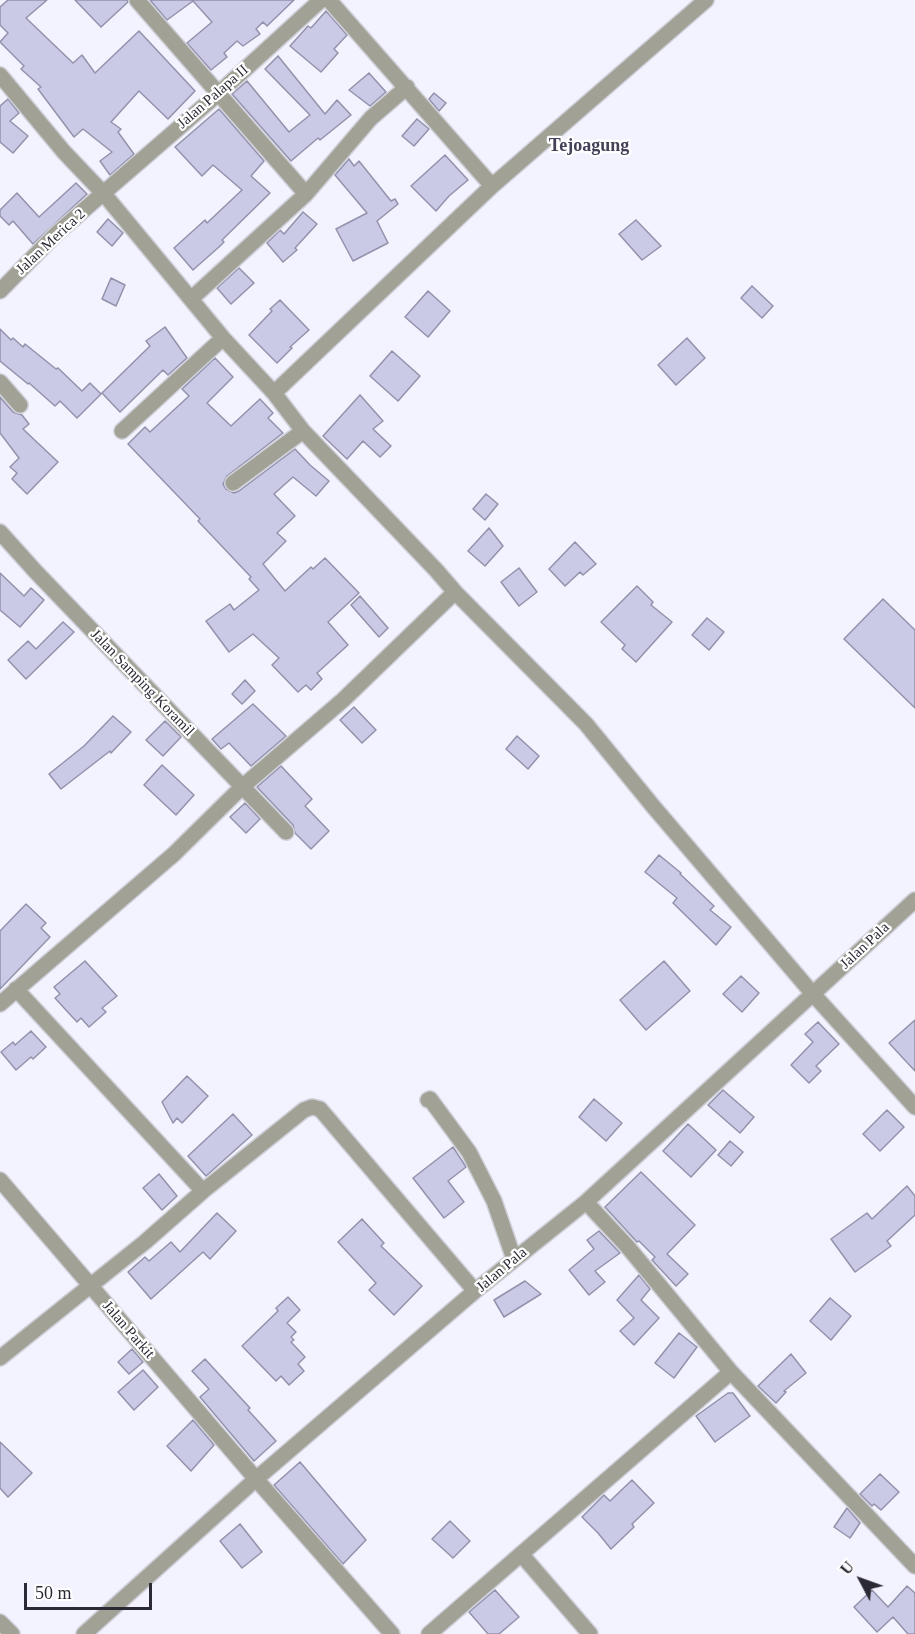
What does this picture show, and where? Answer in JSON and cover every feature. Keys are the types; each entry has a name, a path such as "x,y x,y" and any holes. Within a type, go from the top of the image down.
{"street":[{"name":"Jalan Palapa II","path":"104,194 321,0"},
{"path":"329,0 492,186"},
{"path":"274,393 492,186 706,0"},
{"path":"140,1 306,194"},
{"path":"0,75 64,152 104,194 223,338 274,393 303,431 455,592 586,724 813,994 915,1107"},
{"path":"191,299 306,194 371,118 407,87"},
{"name":"Jalan Merica 2","path":"0,291 56,234 104,194"},
{"path":"122,431 223,338"},
{"path":"0,382 20,405"},
{"path":"233,483 303,431"},
{"name":"Jalan Samping Koramil","path":"0,532 286,832"},
{"path":"0,1004 174,854 242,787 352,692 455,592"},
{"name":"Jalan Pala","path":"84,1634 256,1479 514,1259 586,1202 915,900"},
{"path":"16,989 203,1191"},
{"path":"428,1100 430,1099 469,1152 494,1201 514,1259"},
{"path":"0,1358 145,1242 203,1191 304,1110 312,1107 320,1109 475,1292"},
{"name":"Jalan Parkit","path":"0,1180 392,1634"},
{"path":"586,1202 627,1246 731,1372 915,1566"},
{"path":"429,1634 731,1372"},
{"path":"521,1554 590,1634"},
{"path":"0,1622 12,1634"}],"building":[{"path":"8,0 47,0 26,18 73,63 82,55 95,73 139,31 195,91 168,119 139,91 111,122 121,129 118,132 134,154 110,175 100,161 112,152 83,129 74,137 38,89 41,87 21,69 24,66 0,42 8,33 0,25 0,7"},
{"path":"75,0 127,0 128,2 101,27"},
{"path":"150,0 294,0 267,26 263,22 256,29 260,34 243,46 237,41 224,53 227,57 211,70 187,43 212,22 193,1 167,20"},
{"path":"326,11 347,35 334,49 338,53 321,72 290,46"},
{"path":"278,56 325,114 337,100 351,115 320,140 318,138 291,161 232,94 247,81 289,132 310,115 265,69"},
{"path":"369,73 386,92 370,106 349,90"},
{"path":"434,93 446,103 439,111 429,99"},
{"path":"8,99 19,113 10,121 28,136 13,153 0,142 0,106"},
{"path":"219,109 264,161 251,176 270,193 222,240 224,242 193,270 174,248 205,220 207,223 242,190 213,165 202,176 175,147"},
{"path":"417,119 429,129 414,146 402,136"},
{"path":"445,155 468,180 436,211 411,186"},
{"path":"349,159 354,166 359,161 391,201 395,199 398,204 377,221 388,243 353,261 336,229 367,213 335,175"},
{"path":"76,183 87,194 33,244 13,221 9,225 0,216 0,210 17,193 39,217"},
{"path":"303,212 317,224 295,248 297,250 283,262 267,243 280,230 284,234"},
{"path":"108,219 123,233 112,246 97,232"},
{"path":"636,220 661,246 642,260 619,234"},
{"path":"239,268 254,283 231,304 217,288"},
{"path":"111,278 125,285 116,306 102,299"},
{"path":"752,286 773,306 762,318 741,298"},
{"path":"428,291 450,311 428,337 405,317"},
{"path":"280,300 309,330 290,347 292,348 277,363 249,335"},
{"path":"165,327 187,358 168,375 163,370 120,412 102,393 150,346 146,341"},
{"path":"0,329 11,340 13,338 23,347 25,344 56,369 58,368 82,391 90,383 101,394 77,418 60,401 55,406 0,361"},
{"path":"687,338 705,358 676,385 658,365"},
{"path":"392,351 420,376 398,401 370,376"},
{"path":"215,358 233,377 207,403 231,426 260,399 273,413 268,418 283,433 227,476 223,484 226,489 234,493 239,491 295,449 329,481 316,496 293,477 274,494 295,516 277,533 286,541 263,564 285,591 311,567 313,569 325,558 359,593 328,622 348,645 317,673 322,679 311,690 306,685 298,692 272,665 279,658 253,634 229,652 206,621 230,604 234,610 259,590 249,579 251,577 198,521 200,519 128,444 145,427 150,432 189,396 182,389"},
{"path":"360,395 383,421 373,429 391,446 380,457 363,441 347,459 323,436"},
{"path":"0,397 13,412 22,415 29,424 23,429 58,462 27,494 12,479 17,473 10,467 19,458 0,433"},
{"path":"486,494 498,504 485,520 473,509"},
{"path":"489,528 503,546 485,566 468,551"},
{"path":"575,542 596,564 583,575 580,572 565,586 549,569"},
{"path":"519,568 537,592 519,606 501,582"},
{"path":"0,573 24,596 31,588 44,600 20,627 0,610"},
{"path":"637,586 653,602 651,605 672,622 636,662 622,649 625,645 601,622"},
{"path":"360,596 388,628 379,637 351,605"},
{"path":"883,599 915,630 915,708 844,639"},
{"path":"707,618 724,632 709,650 692,635"},
{"path":"63,622 74,632 26,679 8,660 28,641 36,649"},
{"path":"245,680 255,691 242,704 232,694"},
{"path":"253,704 286,736 251,766 229,743 221,749 212,739"},
{"path":"354,707 376,730 362,743 340,720"},
{"path":"113,716 131,732 111,753 110,751 61,789 49,774 84,746"},
{"path":"165,721 181,737 163,756 146,740"},
{"path":"517,736 539,756 528,769 506,749"},
{"path":"162,765 194,795 176,815 144,785"},
{"path":"281,766 312,799 305,806 329,831 311,849 295,833 293,825 257,787"},
{"path":"245,803 260,819 246,833 230,817"},
{"path":"659,855 714,906 710,910 731,927 716,945 673,903 677,898 645,872"},
{"path":"26,904 46,923 41,928 50,937 0,989 0,931"},
{"path":"85,961 117,996 102,1008 106,1012 89,1027 81,1018 77,1022 55,998 60,994 54,987"},
{"path":"664,961 690,991 646,1030 620,1000"},
{"path":"741,976 759,993 742,1012 723,994"},
{"path":"915,1020 915,1071 889,1043"},
{"path":"818,1022 839,1044 816,1066 821,1071 809,1083 791,1065 813,1042 805,1034"},
{"path":"31,1031 46,1047 16,1070 1,1052 13,1042 15,1045"},
{"path":"187,1076 208,1096 182,1123 177,1118 173,1123 162,1102"},
{"path":"723,1090 754,1117 740,1133 708,1105"},
{"path":"594,1099 622,1123 606,1141 579,1117"},
{"path":"887,1110 904,1127 880,1151 863,1134"},
{"path":"233,1114 252,1135 206,1176 188,1156"},
{"path":"688,1124 716,1150 691,1177 663,1151"},
{"path":"730,1141 743,1152 731,1166 718,1155"},
{"path":"453,1147 466,1167 448,1181 464,1202 444,1218 413,1178"},
{"path":"641,1172 695,1225 667,1254 688,1274 676,1286 652,1260 655,1257 639,1241 637,1242 605,1207"},
{"path":"159,1174 177,1196 162,1210 143,1188"},
{"path":"907,1186 915,1196 915,1215 887,1241 891,1246 855,1272 831,1239 867,1213 872,1219"},
{"path":"217,1213 236,1231 210,1259 203,1252 151,1299 128,1272 145,1257 149,1261 171,1242 180,1252"},
{"path":"362,1219 384,1243 381,1246 422,1286 394,1315 369,1290 376,1283 338,1242"},
{"path":"599,1231 620,1253 595,1271 605,1282 589,1295 569,1270 594,1249 587,1240"},
{"path":"639,1275 650,1289 641,1300 659,1318 634,1345 620,1331 634,1318 617,1300"},
{"path":"525,1281 541,1294 504,1317 494,1300"},
{"path":"288,1297 300,1310 287,1323 296,1332 291,1337 294,1340 291,1342 305,1357 298,1364 304,1371 289,1385 281,1376 276,1381 242,1346 278,1311 276,1308"},
{"path":"830,1298 851,1316 831,1340 810,1321"},
{"path":"679,1333 697,1347 674,1378 655,1363"},
{"path":"132,1349 143,1362 129,1374 118,1362"},
{"path":"791,1354 806,1373 784,1391 786,1392 776,1403 758,1386"},
{"path":"205,1359 250,1408 248,1410 276,1441 254,1461 200,1397 209,1389 192,1371"},
{"path":"143,1370 158,1387 134,1410 118,1392"},
{"path":"728,1393 733,1393 750,1416 715,1442 696,1416"},
{"path":"193,1420 214,1445 191,1471 167,1446"},
{"path":"0,1442 32,1473 8,1497 0,1488"},
{"path":"300,1462 366,1540 343,1564 274,1485"},
{"path":"880,1474 899,1492 881,1510 874,1504 872,1506 860,1494"},
{"path":"632,1480 654,1503 611,1549 582,1517 604,1495 610,1501"},
{"path":"847,1508 860,1523 850,1538 834,1527"},
{"path":"450,1521 470,1541 453,1558 432,1539"},
{"path":"240,1524 262,1552 242,1568 220,1541"},
{"path":"907,1586 915,1593 915,1634 908,1634 893,1617 877,1632 854,1607 872,1590 888,1607"},
{"path":"495,1590 519,1617 499,1634 488,1634 469,1612"}],"district":[{"name":"Tejoagung","path":"589,146"}]}
